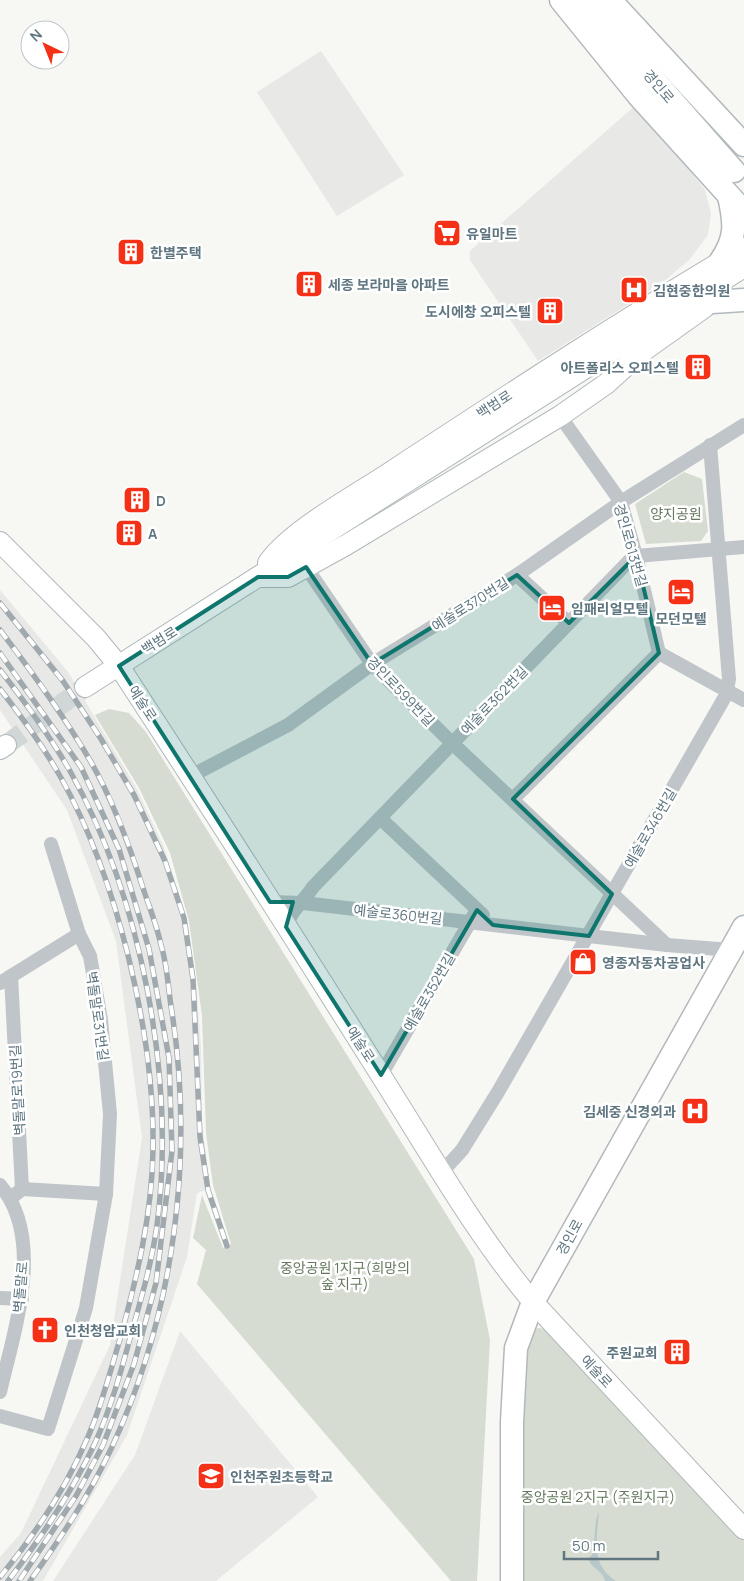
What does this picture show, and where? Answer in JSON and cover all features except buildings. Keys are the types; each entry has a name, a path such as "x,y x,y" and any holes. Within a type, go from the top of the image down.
{"main road":[{"path":"560,0 638,95 732,184 744,212"},
{"name":"경인로","path":"584,0 732,184"},
{"path":"610,0 744,145"},
{"path":"720,262 727,252 734,231 732,184"},
{"name":"백범로","path":"258,577 276,551 300,532 542,373 744,248"},
{"name":"백범로","path":"85,687 744,267"},
{"path":"258,577 288,577 560,416 606,384 639,354 712,302 744,282"},
{"path":"712,302 744,300"},
{"name":"예술로","path":"0,542 96,638 119,666 381,1075 441,1173 505,1269 533,1302 744,1529"},
{"name":"경인로","path":"512,1581 512,1422 516,1348 533,1302 738,946 744,927"}],"street":[{"name":"경인로613번길","path":"560,416 621,502 659,653"},
{"name":"예술로370번길","path":"191,776 288,725 372,664 517,574 621,502 744,425"},
{"name":"예술로346번길","path":"441,1173 462,1150 498,1092 589,936 727,690 729,679 710,445"},
{"path":"636,556 744,547"},
{"name":"예술로362번길","path":"286,927 289,915 296,906 303,903 313,887 636,556"},
{"name":"경인로599번길","path":"306,567 372,664 452,743 514,799 666,945"},
{"path":"517,574 569,623"},
{"path":"514,799 659,653 744,700"},
{"path":"380,818 473,916"},
{"name":"벽돌말로31번길","path":"0,1416 48,1429 86,1308 106,1194 110,1114 103,1038 90,956 79,934 51,844"},
{"name":"예술로360번길","path":"270,902 473,916 493,925 666,945"},
{"name":"예술로352번길","path":"381,1075 473,916"},
{"path":"5,980 79,934"},
{"path":"666,945 738,946"},
{"name":"벽돌말로19번길","path":"5,980 22,1189"},
{"name":"벽돌말로","path":"0,1185 11,1198 24,1236 22,1299 0,1392"},
{"path":"11,1198 22,1189 106,1194"},
{"path":"0,1298 22,1299"}],"highlighted area":[{"path":"636,556 659,653 513,799 612,894 589,936 493,925 477,910 381,1075 286,927 293,902 270,902 119,666 258,577 288,577 306,567 372,664 517,575 569,623"}],"shaded area":[{"path":"321,51 404,175 337,216 257,92"},
{"path":"637,104 705,190 711,214 708,235 689,260 662,283 538,361 470,260 470,251"},
{"path":"0,590 68,672 136,787 164,847 185,914 196,984 201,1045 202,1124 210,1189 197,1193 187,1257 127,1435 43,1581 0,1581 0,1557 21,1533 110,1345 142,1138 116,941 67,810 0,710"},
{"name":"인천주원초등학교","path":"180,1331 318,1497 216,1581 53,1581 135,1455"},
{"path":"599,1512 597,1550 599,1559 608,1575 616,1581 605,1581 602,1574 592,1565 588,1558 592,1555"}],"green space":[{"name":"양지공원","path":"684,472 702,479 708,531 701,541 646,544 635,504"},
{"name":"중앙공원 1지구(희망의 숲 지구)","path":"109,709 129,713 146,732 474,1259 490,1340 477,1581 451,1581 197,1284 206,1250 193,1238 202,1195 223,1248 231,1244 213,1185 206,1133 202,1016 189,921 170,853 139,788 95,715"},
{"name":"중앙공원 2지구 (주원지구)","path":"538,1328 548,1329 744,1528 744,1581 511,1581 516,1348 529,1333"}],"tunnel":[{"path":"6,745 85,687"}],"railway":[{"path":"0,603 63,681 101,739 134,795 165,861 184,918 193,979 200,1137 208,1190 227,1246"},
{"path":"0,630 47,694 91,762 107,793 127,841 165,960 178,1062 181,1119 179,1176 174,1232 164,1288 151,1343 133,1397 111,1449 74,1517 30,1581"},
{"path":"0,653 81,767 119,849 149,949 169,1058 172,1151 156,1283 134,1364 103,1445 76,1496 19,1581"},
{"path":"0,670 37,719 70,771 95,821 117,876 134,933 148,992 157,1051 162,1111 162,1169 155,1238 143,1292 116,1388 101,1430 66,1497 8,1581"},
{"path":"0,689 32,731 60,776 99,861 115,908 129,958 147,1057 152,1105 153,1150 147,1222 138,1269 120,1339 97,1415 79,1457 59,1493 37,1528 0,1577"}],"place":[{"name":"유일마트","path":"447,233"},
{"name":"한별주택","path":"131,252"},
{"name":"세종 보라마을 아파트","path":"309,284"},
{"name":"김현중한의원","path":"634,290"},
{"name":"도시에창 오피스텔","path":"550,311"},
{"name":"아트폴리스 오피스텔","path":"698,367"},
{"name":"D","path":"137,500"},
{"name":"A","path":"129,533"},
{"name":"모던모텔","path":"681,592"},
{"name":"임패리얼모텔","path":"552,608"},
{"name":"영종자동차공업사","path":"583,962"},
{"name":"김세중 신경외과","path":"695,1111"},
{"name":"인천청암교회","path":"45,1330"},
{"name":"주원교회","path":"677,1352"},
{"name":"인천주원초등학교","path":"211,1476"}]}
